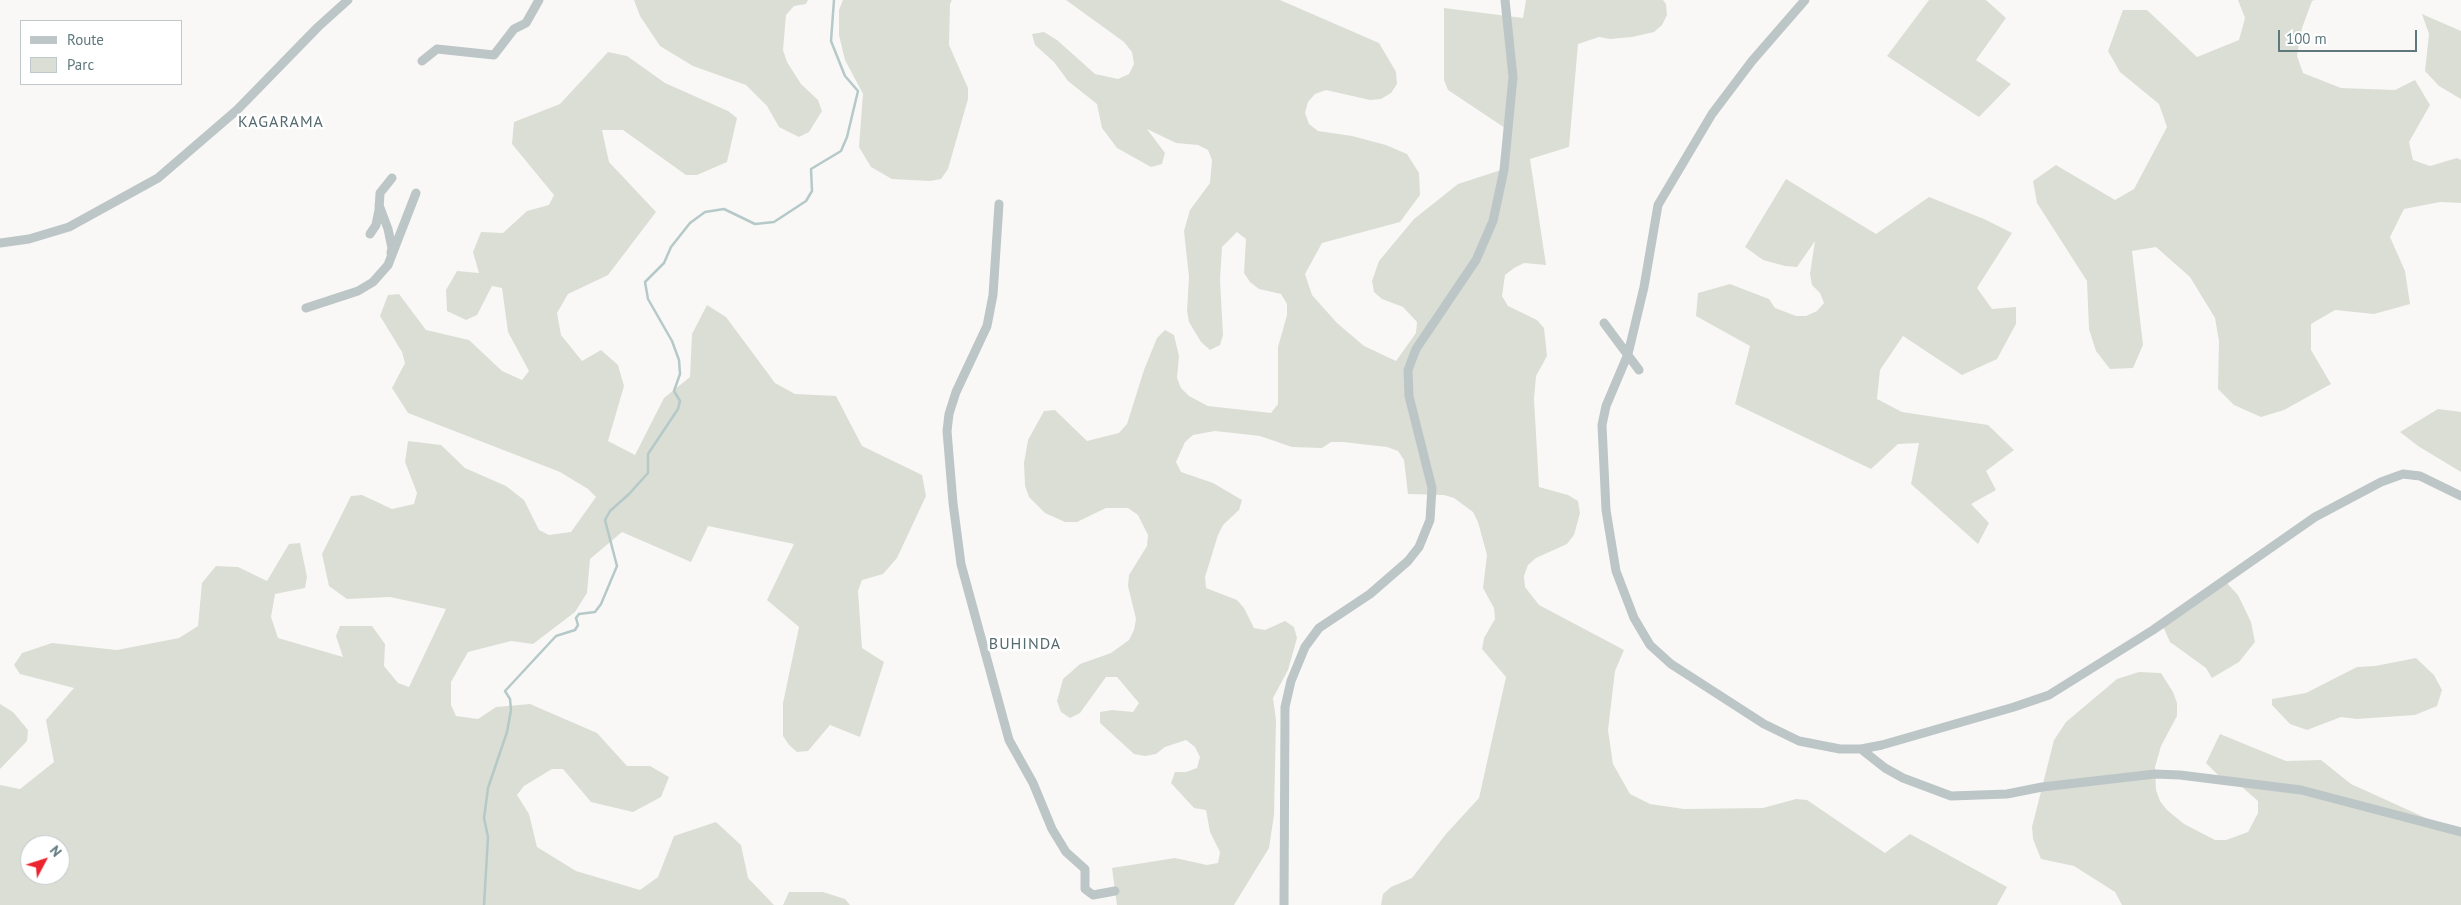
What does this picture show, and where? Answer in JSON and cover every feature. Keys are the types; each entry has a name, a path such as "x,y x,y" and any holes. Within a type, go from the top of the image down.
{"street":[{"path":"0,243 30,240 69,227 158,178 237,110 318,27 348,0"},
{"path":"422,61 437,49 494,55 514,29 526,23 539,0"},
{"path":"1284,905 1285,707 1291,681 1305,647 1319,628 1370,594 1408,560 1418,547 1430,520 1432,488 1409,396 1408,370 1416,348 1476,260 1493,221 1504,170 1513,76 1505,0"},
{"path":"1805,0 1752,61 1712,114 1658,205 1644,288 1628,354 1606,406 1602,425 1606,510 1616,571 1634,618 1650,645 1671,664 1764,724 1799,741 1840,749 1861,748 2014,708 2050,694 2153,630 2315,517 2381,482 2402,474 2420,476 2461,496"},
{"path":"370,234 376,225 380,193 392,178"},
{"path":"306,308 358,291 373,282 388,265 416,193"},
{"path":"1000,204 993,295 987,326 956,392 949,414 948,431 952,494 961,564 1009,740 1033,783 1052,829 1066,852 1085,869 1085,890 1093,895 1115,891"},
{"path":"379,205 388,229 392,248 388,265"},
{"path":"1604,323 1639,370"},
{"path":"1861,748 1885,768 1903,778 1951,796 2007,794 2042,787 2156,774 2180,775 2301,790 2461,832"}],"green space":[{"path":"634,0 808,0 806,4 794,6 786,15 783,50 787,62 801,84 818,100 822,111 809,132 799,137 779,127 767,106 746,85 693,66 660,46 640,16"},
{"path":"843,0 952,0 950,4 949,45 968,88 968,99 948,169 941,179 930,181 892,179 871,167 859,147 863,94 845,60 839,35 839,10"},
{"path":"1066,0 1280,0 1379,43 1396,72 1397,84 1391,93 1381,99 1370,100 1326,90 1315,94 1308,102 1305,113 1309,124 1318,131 1352,136 1386,145 1407,154 1419,173 1420,195 1400,222 1322,243 1305,274 1312,295 1337,323 1364,346 1396,361 1416,333 1417,322 1403,307 1382,299 1374,292 1372,281 1379,261 1414,219 1458,184 1504,169 1508,130 1448,90 1444,80 1444,8 1523,18 1526,0 1663,0 1666,4 1667,15 1662,25 1654,32 1610,39 1599,37 1578,44 1569,147 1530,159 1546,265 1524,263 1514,268 1505,275 1502,296 1508,306 1537,320 1544,328 1547,356 1536,376 1534,399 1539,487 1568,495 1578,501 1580,513 1574,535 1567,544 1536,558 1528,565 1524,576 1525,587 1539,605 1624,650 1615,671 1608,730 1613,764 1630,794 1650,804 1684,809 1763,808 1796,799 1807,800 1885,853 1910,834 2007,887 1997,905 1381,905 1383,894 1391,887 1412,878 1446,834 1479,798 1506,677 1482,649 1484,638 1495,619 1494,608 1483,588 1487,555 1478,522 1473,512 1454,498 1444,495 1408,494 1404,460 1398,451 1387,447 1331,442 1322,448 1292,447 1260,436 1215,431 1193,435 1185,442 1176,462 1181,472 1213,483 1242,500 1239,510 1223,525 1218,535 1205,577 1206,588 1237,600 1244,608 1254,628 1265,630 1285,621 1294,627 1297,638 1288,670 1273,698 1276,720 1274,815 1269,848 1234,905 1117,905 1112,868 1175,858 1207,865 1218,863 1220,852 1210,832 1206,810 1194,808 1171,783 1175,772 1186,772 1197,768 1200,757 1195,747 1186,740 1165,747 1156,754 1145,756 1134,754 1100,723 1100,712 1112,710 1133,712 1139,703 1117,677 1106,677 1080,713 1070,718 1061,712 1057,701 1063,679 1080,664 1111,653 1129,640 1134,630 1136,619 1128,586 1129,575 1147,546 1148,535 1138,515 1128,508 1106,508 1077,522 1065,522 1045,513 1029,497 1025,486 1024,463 1028,440 1044,411 1055,410 1087,441 1119,433 1127,424 1144,370 1157,338 1165,330 1174,335 1179,356 1177,378 1181,388 1189,396 1208,406 1271,413 1278,404 1278,347 1287,315 1287,304 1281,294 1259,289 1250,282 1244,273 1246,239 1237,232 1222,247 1220,280 1223,335 1220,345 1210,350 1201,342 1189,322 1187,311 1189,277 1184,231 1190,210 1210,183 1212,160 1208,150 1198,145 1176,143 1147,129 1165,153 1162,164 1151,167 1117,148 1102,128 1097,104 1068,81 1054,62 1035,45 1032,34 1044,32 1057,40 1095,74 1118,79 1129,74 1134,64 1132,52 1124,42"},
{"path":"1929,0 1986,0 2006,18 1976,60 2011,84 1979,117 1887,56"},
{"path":"2238,0 2315,0 2312,1 2302,28 2297,56 2303,73 2341,88 2395,90 2415,80 2430,105 2409,142 2413,160 2430,166 2457,158 2461,160 2461,203 2440,202 2404,209 2390,237 2405,271 2410,304 2374,314 2335,310 2311,324 2311,350 2331,384 2284,410 2261,417 2234,405 2218,389 2219,341 2215,318 2190,277 2156,247 2132,251 2143,345 2133,368 2110,369 2096,351 2089,329 2087,281 2037,203 2033,181 2056,165 2115,200 2134,189 2167,127 2159,104 2120,72 2108,51 2123,10 2147,10 2197,57 2239,40 2245,18"},
{"path":"2422,14 2461,31 2461,99 2439,86 2425,71 2429,34"},
{"path":"608,52 627,56 665,83 728,111 737,118 727,162 697,175 686,175 623,130 602,130 609,162 656,212 608,275 568,294 557,313 561,335 582,361 601,350 618,365 624,386 608,441 635,455 664,398 690,377 692,334 707,305 726,317 775,383 795,394 836,396 862,446 922,475 926,496 897,558 883,574 862,580 858,591 862,648 884,662 860,737 830,725 808,751 797,752 789,745 783,736 783,703 799,627 767,600 794,544 708,526 691,562 622,532 590,559 587,593 575,612 533,644 511,641 468,652 451,682 451,705 456,716 478,719 496,707 530,704 597,733 627,766 650,766 669,777 661,797 633,812 591,802 563,769 552,769 524,786 517,795 529,814 537,847 576,871 640,890 658,877 674,836 716,822 741,845 748,878 774,905 0,905 0,785 20,789 54,762 46,720 74,688 20,674 14,665 22,653 52,643 117,650 179,638 198,626 202,583 216,566 238,567 267,581 289,544 300,543 307,577 305,588 275,594 271,617 278,638 343,657 336,636 340,626 372,626 385,644 384,666 398,683 409,687 446,609 390,597 347,599 329,586 322,554 351,496 362,495 392,509 414,504 417,493 405,462 408,441 441,445 465,468 506,486 524,500 539,530 549,535 571,532 596,497 588,489 560,472 408,413 392,388 405,363 402,352 380,316 388,295 399,294 426,330 469,340 502,371 522,380 529,371 508,332 502,288 492,286 477,315 466,320 447,311 446,290 457,271 479,273 473,252 481,232 503,233 527,211 549,205 554,195 512,144 514,122 560,104"},
{"path":"1786,179 1876,234 1929,197 1984,219 2012,233 1977,288 1992,309 2016,307 2016,324 1997,359 1962,375 1903,336 1880,370 1877,399 1902,412 1988,425 2014,450 1986,471 1996,490 1971,504 1989,523 1978,544 1911,484 1919,443 1898,444 1871,469 1735,404 1750,346 1696,316 1698,293 1730,284 1769,299 1775,308 1796,316 1806,316 1817,311 1824,303 1820,293 1812,285 1810,274 1815,241 1797,267 1763,260 1745,247"},
{"path":"2438,409 2461,412 2461,472 2418,446 2400,432"},
{"path":"2224,580 2238,595 2251,622 2255,642 2239,662 2212,678 2206,668 2170,642 2162,624"},
{"path":"2416,658 2434,675 2442,690 2437,706 2415,715 2357,719 2341,717 2307,730 2290,724 2272,705 2272,699 2306,693 2357,667 2375,666"},
{"path":"2139,672 2161,673 2173,692 2177,703 2177,716 2161,746 2155,767 2156,790 2160,801 2167,810 2184,824 2215,840 2226,840 2248,832 2258,813 2258,801 2242,787 2222,779 2206,763 2220,734 2286,761 2321,760 2351,784 2461,834 2461,905 2122,905 2115,892 2074,866 2041,859 2033,839 2032,827 2054,740 2066,722 2117,679"},
{"path":"0,704 13,712 28,730 27,741 0,769"},
{"path":"789,892 823,892 845,899 850,905 783,905"}],"waterway":[{"path":"484,905 488,837 484,818 488,788 507,732 511,710 510,699 505,691 556,636 575,630 578,625 576,618 579,614 595,612 601,604 617,566 605,520 610,511 648,473 648,454 678,409 680,401 674,391 680,374 679,360 672,341 648,299 645,282 664,263 671,247 690,223 705,212 724,209 755,224 774,222 806,201 812,191 811,169 841,151 847,137 858,91 845,76 831,41 834,0"}],"district":[{"name":"KAGARAMA","path":"281,122"},
{"name":"BUHINDA","path":"1025,644"}]}
